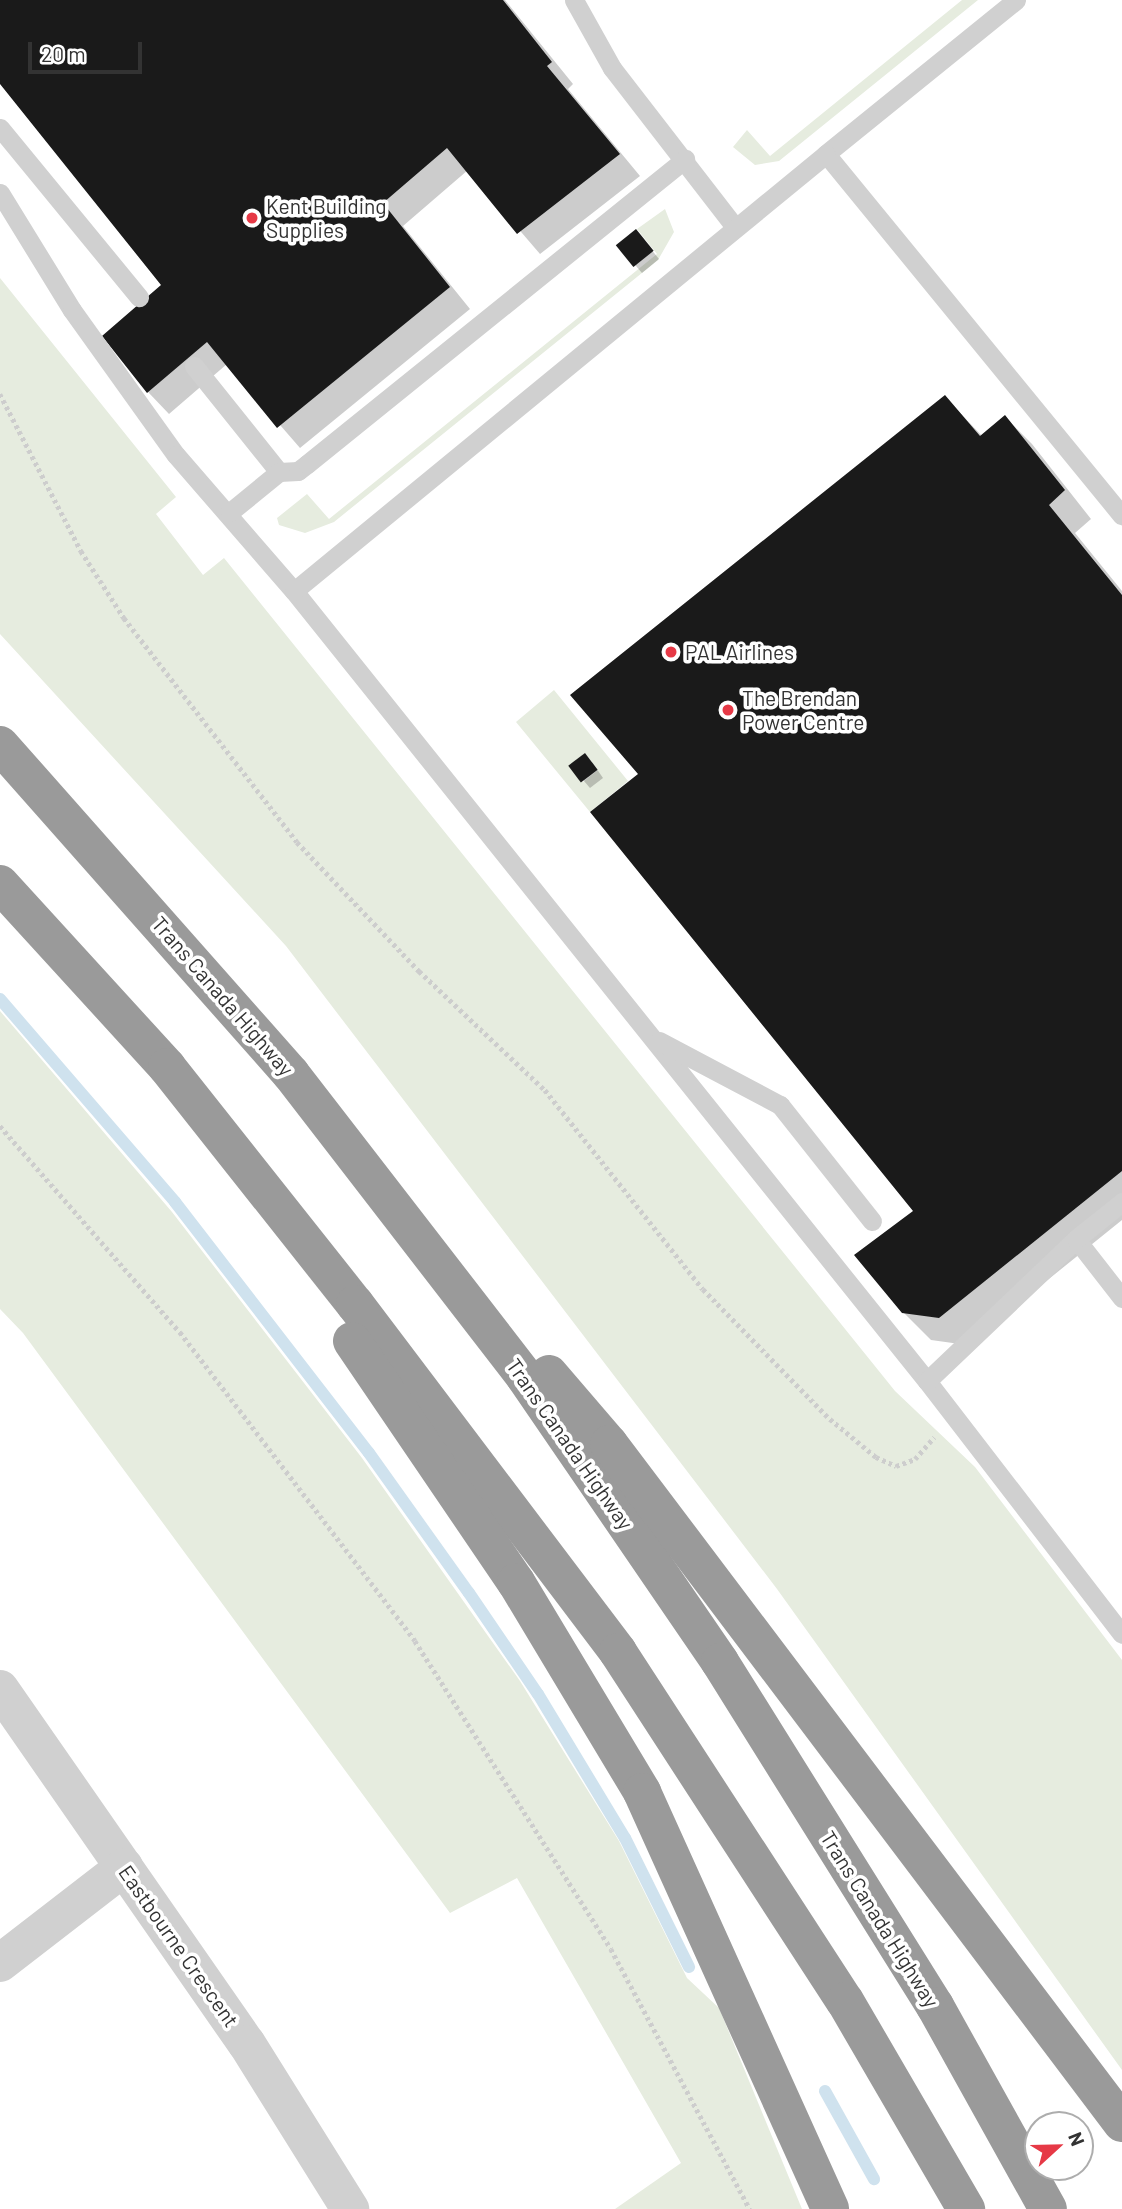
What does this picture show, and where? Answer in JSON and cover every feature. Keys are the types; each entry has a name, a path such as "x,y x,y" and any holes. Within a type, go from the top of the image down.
{"highway":[{"name":"Trans Canada Highway","path":"0,745 291,1074 525,1377 720,1662 935,2006 1048,2209"},
{"path":"0,884 167,1067 355,1304 618,1652 845,2001 966,2209"},
{"path":"167,1067 516,1582 642,1792 830,2209"},
{"path":"291,1074 609,1444 1122,2123"}],"street":[{"name":"Eastbourne Crescent","path":"0,1689 247,2044 350,2209"},
{"path":"0,1963 124,1867"}],"lane":[{"path":"573,0 612,68 735,226"},
{"path":"294,591 735,226 1016,0"},
{"path":"0,128 139,297"},
{"path":"826,154 1122,515"},
{"path":"230,512 279,472 298,471 685,159"},
{"path":"0,193 72,310 160,432 294,591 1118,1620"},
{"path":"194,366 279,472"},
{"path":"651,1037 780,1105 872,1222"},
{"path":"927,1381 1076,1239 1122,1202"},
{"path":"1076,1239 1122,1298"}],"path":[{"path":"0,394 81,551 202,723 297,842 419,971 545,1090 703,1289 830,1419 876,1457 896,1466 915,1459 953,1416"},
{"path":"0,1126 180,1332 415,1641 611,1949 750,2209"}],"shaded area":[{"path":"962,0 978,0 779,161 755,165 733,147 747,130 770,156"},
{"path":"665,209 674,232 658,260 334,522 305,533 279,525 277,518 307,494 329,519 657,254 637,229"},
{"path":"0,278 176,497 156,514 203,575 224,558 895,1391 975,1467 1122,1660 1122,2070 777,1589 286,946 0,634"},
{"path":"554,690 628,781 590,812 516,722","holes":["585,753 598,770 583,782 569,766"]},
{"path":"0,1011 172,1212 362,1458 520,1681 619,1841 687,1978 719,2008 802,2209 615,2209 681,2163 517,1878 450,1913 23,1333 0,1309"}],"building":[{"name":"Kent Building Supplies","path":"0,0 503,0 552,62 547,66 620,154 517,234 447,148 383,203 450,287 277,428 207,342 147,393 102,336 161,285 0,84"},
{"path":"636,229 654,251 633,267 616,245"},
{"path":"945,395 980,436 1005,415 1065,490 1049,505 1122,595 1122,1171 939,1318 902,1313 854,1255 913,1211 590,812 638,774 570,695"},
{"path":"585,753 598,770 581,782 568,766"}],"waterway":[{"path":"0,999 175,1202 369,1453 469,1593 538,1694 625,1838 689,1967"},
{"path":"825,2091 874,2179"}],"place":[{"name":"Kent Building Supplies","path":"252,218"},
{"name":"PAL Airlines","path":"671,652"},
{"name":"The Brendan Power Centre","path":"728,710"}]}
